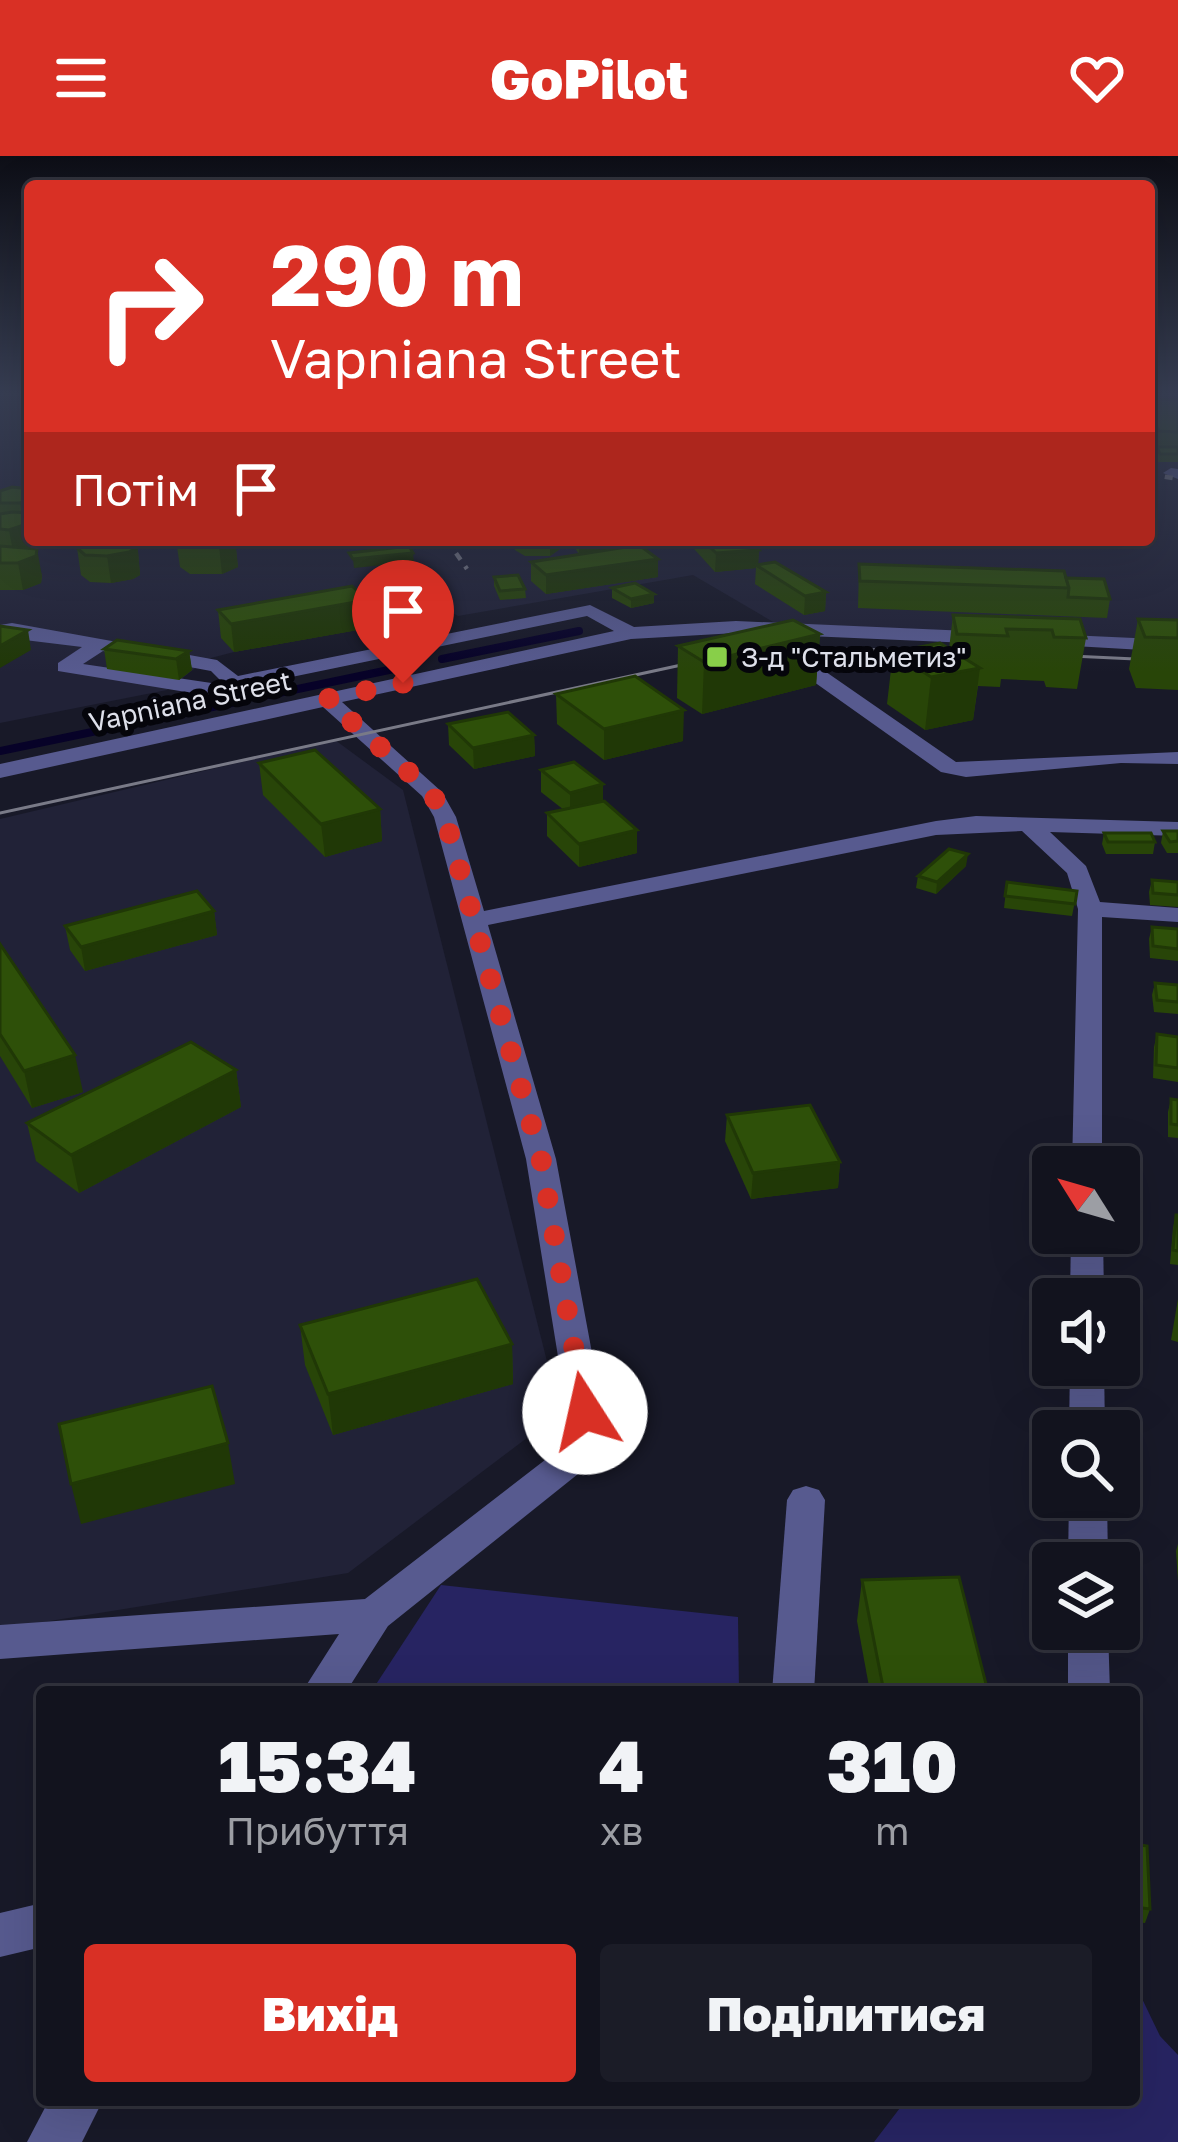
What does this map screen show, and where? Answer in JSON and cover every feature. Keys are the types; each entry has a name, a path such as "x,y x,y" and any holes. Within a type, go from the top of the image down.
{"street":[{"path":"99,645 65,667 239,688 405,647 590,610 631,633"},
{"name":"Vapniana Street","path":"0,771 631,633 736,627 1178,646"},
{"path":"736,627 829,681 949,766 966,770 1121,757 1178,758"},
{"path":"0,631 12,629 217,666 265,713"},
{"path":"405,647 441,674"},
{"path":"326,699 431,792 445,817 541,1159 585,1412 570,1460 374,1615 327,1686"},
{"path":"472,921 936,828 1028,824 1178,829"},
{"path":"1028,824 1078,871 1090,909 1087,1146"},
{"path":"1090,909 1178,914"},
{"path":"793,1686 806,1500"},
{"path":"0,1642 374,1615"},
{"path":"1088,1650 1089,1686"},
{"path":"0,1936 36,1927"},
{"path":"53,2142 74,2106"}],"shaded area":[{"path":"0,487 24,487 24,546 1155,546 1155,487 1178,487 1178,641 775,623 693,575 234,652 207,659 167,690 0,723"},
{"path":"335,740 403,790 560,1413 348,1573 0,1629 0,819"},
{"path":"441,1585 738,1617 739,1686 375,1686"},
{"path":"1140,1994 1160,2036 1178,2055 1178,2142 874,2142 901,2106 1140,2106"}],"building":[{"path":"24,488 24,501 0,503 0,491"},
{"path":"24,513 24,525 0,529 0,514"},
{"path":"0,546 37,549 36,556 0,563"},
{"path":"136,546 107,556 85,555 77,548"},
{"path":"409,546 413,553 353,559 349,553"},
{"path":"633,546 658,559 546,575 531,562"},
{"path":"709,546 755,546 759,550 716,553"},
{"path":"775,562 826,592 805,596 756,565"},
{"path":"859,564 1064,571 1069,588 860,581"},
{"path":"518,575 525,589 500,591 494,577"},
{"path":"1066,578 1104,579 1110,599 1068,597"},
{"path":"635,583 654,594 631,599 612,588"},
{"path":"352,586 367,600 231,624 218,610"},
{"path":"953,615 1080,619 1086,638 1054,637 1052,630 1006,629 1008,636 957,634"},
{"path":"1138,619 1178,620 1178,638 1145,637"},
{"path":"793,620 820,634 704,662 678,646"},
{"path":"0,626 28,630 0,646"},
{"path":"117,640 189,651 176,659 104,649"},
{"path":"940,643 980,668 931,677 893,652"},
{"path":"635,676 684,710 604,729 556,694"},
{"path":"508,712 534,735 473,748 448,724"},
{"path":"315,750 380,809 321,824 259,763"},
{"path":"574,762 603,784 570,793 541,770"},
{"path":"604,801 637,830 579,844 547,813"},
{"path":"1163,831 1178,831 1178,841 1170,842"},
{"path":"1104,833 1151,833 1155,842 1108,842"},
{"path":"949,849 968,854 937,882 918,876"},
{"path":"1152,880 1178,882 1178,895 1153,893"},
{"path":"1007,882 1077,891 1075,904 1005,896"},
{"path":"197,891 214,911 81,947 65,926"},
{"path":"1152,927 1178,929 1178,949 1153,946"},
{"path":"0,944 75,1055 24,1071 0,1034"},
{"path":"1155,983 1178,985 1178,1002 1157,1000"},
{"path":"1157,1034 1178,1037 1178,1068 1156,1065"},
{"path":"191,1042 236,1070 71,1155 27,1123"},
{"path":"1171,1099 1178,1100 1178,1125 1171,1124"},
{"path":"810,1105 840,1162 753,1173 727,1115"},
{"path":"1178,1215 1178,1251 1173,1250"},
{"path":"477,1279 512,1344 328,1394 300,1325"},
{"path":"212,1386 228,1443 71,1484 59,1424"},
{"path":"959,1577 986,1686 883,1686 862,1580"},
{"path":"1140,1845 1147,1846 1150,1909 1140,1908"}],"waterway":[{"path":"442,659 579,631"},
{"path":"269,695 408,666"},
{"path":"0,751 232,703"}],"tram line":[{"path":"786,648 942,651"},
{"path":"1050,655 1178,661"},
{"path":"0,813 709,659"}],"railway":[{"path":"451,546 467,569"}],"place":[{"name":"З-д \"Стальметиз\"","path":"717,657"}],"route":[{"path":"403,683 326,699 431,792 445,817 541,1159 585,1412"}]}
